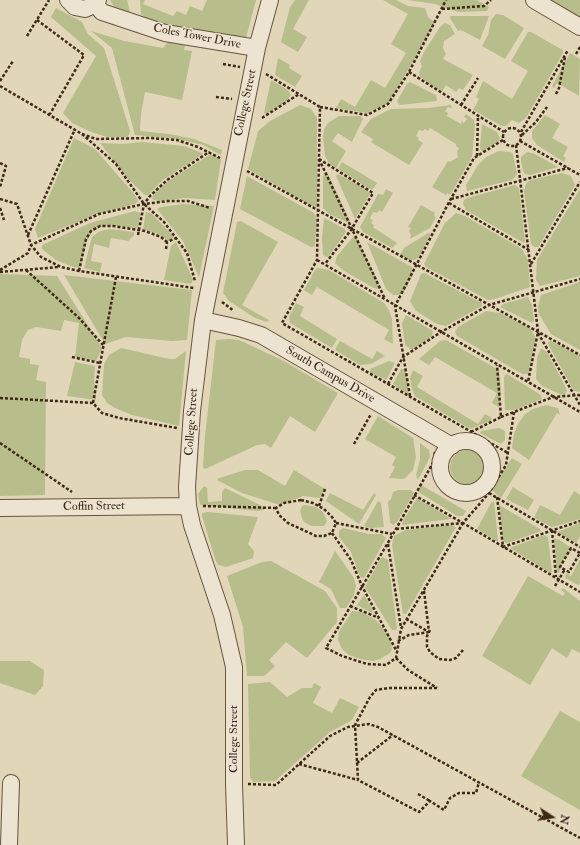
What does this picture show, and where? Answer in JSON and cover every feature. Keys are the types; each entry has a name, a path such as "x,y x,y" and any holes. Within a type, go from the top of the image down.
{"street":[{"path":"68,0 75,7 80,9 89,8 96,2"},
{"name":"College Street","path":"236,845 234,784 234,667 222,615 192,525 188,506 187,487 192,411 202,320 257,48 270,0"},
{"path":"534,0 580,27"},
{"name":"Coles Tower Drive","path":"96,2 102,12 165,33 257,48"},
{"name":"South Campus Drive","path":"202,320 239,328 261,335 452,446"},
{"name":"Coffin Street","path":"0,508 188,506"},
{"path":"9,845 11,783"}],"path":[{"path":"28,36 49,0"},
{"path":"264,73 320,107 367,114 388,104 409,72 446,0"},
{"path":"442,8 484,6 491,0"},
{"path":"37,20 84,56 50,114"},
{"path":"576,54 580,47"},
{"path":"503,140 509,146 516,145 520,141 521,134 568,50"},
{"path":"556,94 559,88 566,54"},
{"path":"0,81 13,60"},
{"path":"223,64 242,68"},
{"path":"409,72 504,132"},
{"path":"461,105 478,78"},
{"path":"0,86 75,129 116,164 144,204 164,222 187,253 197,289 61,267 41,257 31,245 17,204 0,199"},
{"path":"262,118 299,94"},
{"path":"216,97 235,100"},
{"path":"320,107 317,260 282,323 508,453"},
{"path":"521,134 536,122 547,107"},
{"path":"477,157 478,115"},
{"path":"410,397 395,306 474,158 503,140 504,132 511,127 515,127 521,134"},
{"path":"28,236 75,129"},
{"path":"82,134 96,139 150,138 177,140 209,152 222,159"},
{"path":"520,141 580,175"},
{"path":"516,145 538,332 528,382"},
{"path":"138,235 144,204 156,189 209,152"},
{"path":"318,158 373,193 351,230 325,264"},
{"path":"318,158 351,230 386,300"},
{"path":"0,163 6,166 0,187"},
{"path":"451,199 568,168"},
{"path":"246,171 580,355"},
{"path":"531,264 580,182"},
{"path":"0,271 28,253 31,245 100,214 144,204 188,201 211,208"},
{"path":"449,203 529,250"},
{"path":"0,208 4,220"},
{"path":"79,271 86,239 91,232 100,226 154,233 167,242"},
{"path":"167,242 176,238"},
{"path":"166,249 167,242"},
{"path":"317,260 580,412"},
{"path":"0,271 61,267"},
{"path":"26,270 79,318 104,345"},
{"path":"93,403 116,277"},
{"path":"388,384 403,357 441,332 489,305 580,279"},
{"path":"538,332 580,405"},
{"path":"72,358 100,363"},
{"path":"497,364 501,417"},
{"path":"471,432 501,417 553,397 580,395"},
{"path":"0,398 93,403 102,413 119,418 180,428"},
{"path":"354,444 373,410"},
{"path":"358,780 355,725 361,712 376,690 389,688 437,688 408,670 396,658 401,629 463,523 490,493 506,465 514,412"},
{"path":"0,443 74,493"},
{"path":"396,658 386,665 367,664 342,656 326,648 434,461 436,455 435,449"},
{"path":"319,506 325,489"},
{"path":"490,493 580,545 576,550"},
{"path":"414,495 580,592"},
{"path":"497,497 503,547"},
{"path":"188,506 276,508 284,503 301,500 319,506 332,516 336,523 392,534"},
{"path":"276,508 279,515 288,523 302,531 316,536 324,536 332,533 336,523"},
{"path":"503,547 580,521"},
{"path":"396,529 463,523"},
{"path":"552,530 556,577"},
{"path":"332,533 351,560 362,586 396,651"},
{"path":"388,543 401,629"},
{"path":"571,548 580,553 570,572 560,566 571,548"},
{"path":"555,586 565,569"},
{"path":"424,590 430,631 427,641 430,652 439,659 450,660 456,658 463,650"},
{"path":"350,606 379,619"},
{"path":"406,619 430,631"},
{"path":"398,641 409,635 430,631"},
{"path":"234,784 276,785 330,736 355,725 369,724 394,735 580,838"},
{"path":"357,763 394,735"},
{"path":"298,764 358,780 419,812 430,801"},
{"path":"418,794 444,810 450,798 459,793 476,793 479,782"}],"green space":[{"path":"110,0 127,0 131,16 116,10"},
{"path":"140,0 145,0 143,4 173,16 177,11 186,15 190,6 202,11 207,0 256,0 246,38 151,23 141,14"},
{"path":"295,0 309,0 293,29 307,37 298,52 281,42 290,7"},
{"path":"383,0 396,0 408,6 425,8 428,17 435,23 389,103 367,113 336,108 341,99 355,107 371,80 385,88 406,53 391,44 408,14"},
{"path":"407,0 477,0 489,7 487,11 458,12 435,4"},
{"path":"544,0 580,0 580,21"},
{"path":"56,8 82,22 88,34 104,48 130,131 128,137 107,137 91,132 72,123 63,113 96,56 51,17"},
{"path":"496,14 503,15 524,28 505,59 482,46 488,35 491,20"},
{"path":"450,16 489,16 480,40 461,30 458,31"},
{"path":"445,23 450,25 455,34 444,41 443,48 446,54 443,59 473,75 463,90 459,88 456,92 446,85 442,92 420,77 419,73 422,66 420,61 424,52 440,27"},
{"path":"91,31 124,41 163,48 168,42 185,45 184,50 192,51 182,100 145,92 140,131 169,134 194,139 222,150 221,155 203,145 178,139 135,135 112,48"},
{"path":"528,32 531,32 563,50 563,53 526,118 519,123 512,120 506,126 502,126 473,110 479,99 476,97 483,81 512,99 528,71 511,61"},
{"path":"570,53 580,59 579,96 557,83 554,88 552,86"},
{"path":"278,58 290,65 289,68 302,76 295,87 275,75"},
{"path":"271,80 288,90 291,95 286,102 266,114 264,113"},
{"path":"410,82 436,95 437,101 400,105 397,101 407,84"},
{"path":"300,105 311,109 317,118 317,206 315,208 248,169 258,131 270,121"},
{"path":"452,106 451,108 448,107 445,111 448,113 447,116 461,124 462,121 464,123 467,119 464,117 466,114 474,120 475,126 472,157 450,195 447,193 446,195 432,187 448,161 450,162 458,157 457,152 459,148 456,144 430,128 428,131 425,129 423,131 419,130 416,136 419,138 418,140 423,143 409,165 371,142 373,139 361,132 371,119 391,109 429,108"},
{"path":"545,115 560,124 552,138 568,147 563,156 566,158 564,162 537,145 532,138 532,131"},
{"path":"339,116 360,116 363,119 352,142 338,133 332,141 346,151 336,168 330,165 325,156 323,138 324,129 328,123"},
{"path":"482,124 497,132 500,138 499,141 484,151 481,151 480,147"},
{"path":"74,138 95,149 135,195 138,201 135,204 100,213 38,238 35,229"},
{"path":"142,142 184,146 203,154 163,180 148,195 145,195 128,179 100,143 123,144"},
{"path":"499,151 511,152 513,154 517,174 514,178 512,180 467,191 466,185 478,165 486,157"},
{"path":"527,152 535,154 558,167 530,175 525,174 523,171 521,157"},
{"path":"211,154 221,159 215,200 185,198 157,201 152,199 153,195 168,181"},
{"path":"342,162 377,183 373,189 370,189 338,169"},
{"path":"327,172 350,221 349,223 329,214 323,208 323,177"},
{"path":"562,173 571,176 575,185 540,244 538,247 534,247 531,244 524,191 525,187 527,182 531,180"},
{"path":"338,174 366,189 370,194 355,219 336,176"},
{"path":"247,176 314,213 317,220 315,246 311,247 240,209"},
{"path":"515,185 519,188 524,243 466,210 463,204 464,200 467,198"},
{"path":"386,189 393,193 382,212 379,210 377,213 373,212 370,218 373,221 371,223 374,225 373,227 397,243 392,248 363,232 360,227 378,194 383,195"},
{"path":"580,189 580,276 540,286 536,280 537,260"},
{"path":"184,204 214,206 199,277 183,241 157,209 161,207"},
{"path":"421,205 435,213 434,216 436,217 430,228 410,239 411,235 409,231 411,228 408,227"},
{"path":"135,211 141,213 138,228 108,225 92,232 87,241 80,268 73,267 56,260 42,249 42,245 90,223"},
{"path":"146,212 151,213 174,237 169,241 158,234 143,229"},
{"path":"456,213 465,216 522,249 528,260 530,287 488,300 426,267 424,264 445,223"},
{"path":"324,218 345,229 346,232 328,257 323,255 322,237"},
{"path":"241,221 278,242 242,305 269,320 267,322 255,318 229,301 223,293 237,222"},
{"path":"110,229 134,232 134,235 128,241 111,238 109,248 94,244 91,261 102,263 100,272 84,268 92,237 100,231"},
{"path":"430,233 430,236 419,257 415,260 408,260 400,255 404,248"},
{"path":"354,236 357,239 379,283 378,289 344,271 335,263 337,256"},
{"path":"176,242 193,279 191,284 164,280 171,246"},
{"path":"367,242 412,267 413,275 404,292 400,295 393,295 386,289"},
{"path":"318,268 329,270 384,303 389,310 392,319 393,344 384,339 389,330 317,287 312,295 304,290 315,270"},
{"path":"424,273 482,303 482,306 446,326 437,324 416,311 410,301 421,274"},
{"path":"0,274 57,276 102,349 96,361 75,357 79,323 64,320 61,331 36,327 28,330 22,340 19,357 30,359 30,364 39,365 36,380 46,382 45,495 0,496"},
{"path":"64,275 192,290 187,340 172,341 126,337 105,344"},
{"path":"580,282 580,350 551,334 539,314 538,307 541,295"},
{"path":"528,297 532,305 534,321 532,323 500,307 503,304"},
{"path":"296,303 304,307 300,316 337,339 332,348 290,323 289,317"},
{"path":"486,311 500,313 531,329 536,339 529,374 522,374 457,336 455,332 458,327"},
{"path":"406,315 433,331 432,336 412,350 405,345 402,323"},
{"path":"216,340 239,340 282,360 338,393 315,432 290,416 271,448 265,444 257,445 205,469 203,467 205,436"},
{"path":"446,340 499,370 501,391 499,407 492,403 497,393 435,357 429,365 419,359 440,341"},
{"path":"340,341 372,359 377,351 385,356 371,364 360,365 335,349"},
{"path":"551,341 580,356 580,392 574,391 548,344 548,342"},
{"path":"121,348 169,359 175,359 186,351 179,426 132,415 107,403 102,395 104,364 109,355"},
{"path":"541,348 547,352 564,384 567,391 564,396 542,386 536,379 537,358"},
{"path":"389,361 395,363 386,380 370,372 370,369"},
{"path":"75,362 95,366 94,380 96,400 67,396"},
{"path":"401,369 404,369 406,373 409,391 407,394 393,384"},
{"path":"413,370 423,376 417,387 478,424 485,414 492,418 490,421 470,429 415,396 410,378"},
{"path":"507,374 541,395 542,399 515,410 505,410 504,378"},
{"path":"546,405 558,408 560,415 557,413 529,460 512,448 514,434 518,424 525,414 533,409"},
{"path":"378,416 413,438 416,457 413,470 404,479 389,478 395,467 392,465 396,457 365,439"},
{"path":"499,428 505,431 505,440 501,444 480,433 481,431"},
{"path":"420,443 429,450 430,457 418,480 416,475 420,460"},
{"path":"464,450 470,450 479,455 483,461 483,473 479,479 470,484 464,484 455,479 450,470 450,464 455,455"},
{"path":"512,458 522,464 501,498 492,490"},
{"path":"245,470 258,470 285,486 294,470 325,489 320,498 303,496 280,505 242,493 217,480 219,478"},
{"path":"421,485 466,511 463,516 457,516 417,491"},
{"path":"204,486 207,488 208,502 222,501 222,492 225,488 264,507 264,510 258,511 200,505 198,494"},
{"path":"513,487 534,500 528,510 506,499"},
{"path":"398,490 411,490 414,493 397,522 393,525 390,522 388,502 391,499 393,492"},
{"path":"574,491 580,495 580,519 552,527 534,518 540,505 560,515"},
{"path":"330,493 363,510 374,493 376,495 359,524 326,501"},
{"path":"417,498 450,518 451,519 402,525"},
{"path":"378,501 381,503 384,527 370,528 364,526"},
{"path":"494,501 498,542 477,529 491,503"},
{"path":"305,505 316,507 323,512 327,521 324,526 311,526 303,521 300,511 302,506"},
{"path":"499,505 541,531 508,543 503,542"},
{"path":"208,512 258,517 248,544 254,551 253,558 226,567 219,565 216,562 202,516 202,513"},
{"path":"580,523 580,537 576,543 557,532"},
{"path":"450,525 456,527 406,614 403,614 392,545 394,536 405,530"},
{"path":"343,528 369,534 381,534 386,538 364,578 360,577 351,552 339,537 339,531"},
{"path":"544,535 548,537 552,572 550,573 510,548"},
{"path":"554,539 558,539 573,549 564,559 559,573 557,572"},
{"path":"335,551 354,578 356,586 354,595 346,608 340,608 331,589 319,582"},
{"path":"383,557 388,560 397,628 396,630 392,630 365,587 381,558"},
{"path":"580,559 580,583 578,585 565,578 566,573 571,576"},
{"path":"271,561 325,591 337,608 337,622 307,658 286,642 269,660 275,666 264,676 247,676 243,627 227,576 262,562"},
{"path":"528,576 563,596 565,593 561,590 563,588 580,601 580,653 572,649 567,658 552,648 530,685 482,656"},
{"path":"364,595 373,610 372,613 357,605"},
{"path":"352,611 362,612 376,620 390,637 392,649 390,653 373,661 360,659 349,655 342,649 338,640 339,632"},
{"path":"0,661 30,661 44,670 43,686 35,695 0,683"},
{"path":"270,682 287,697 302,688 312,688 314,683 321,687 313,703 332,713 340,698 359,707 352,720 330,732 275,781 253,782 250,777 248,684"},
{"path":"560,711 580,722 580,810 521,776"}]}
